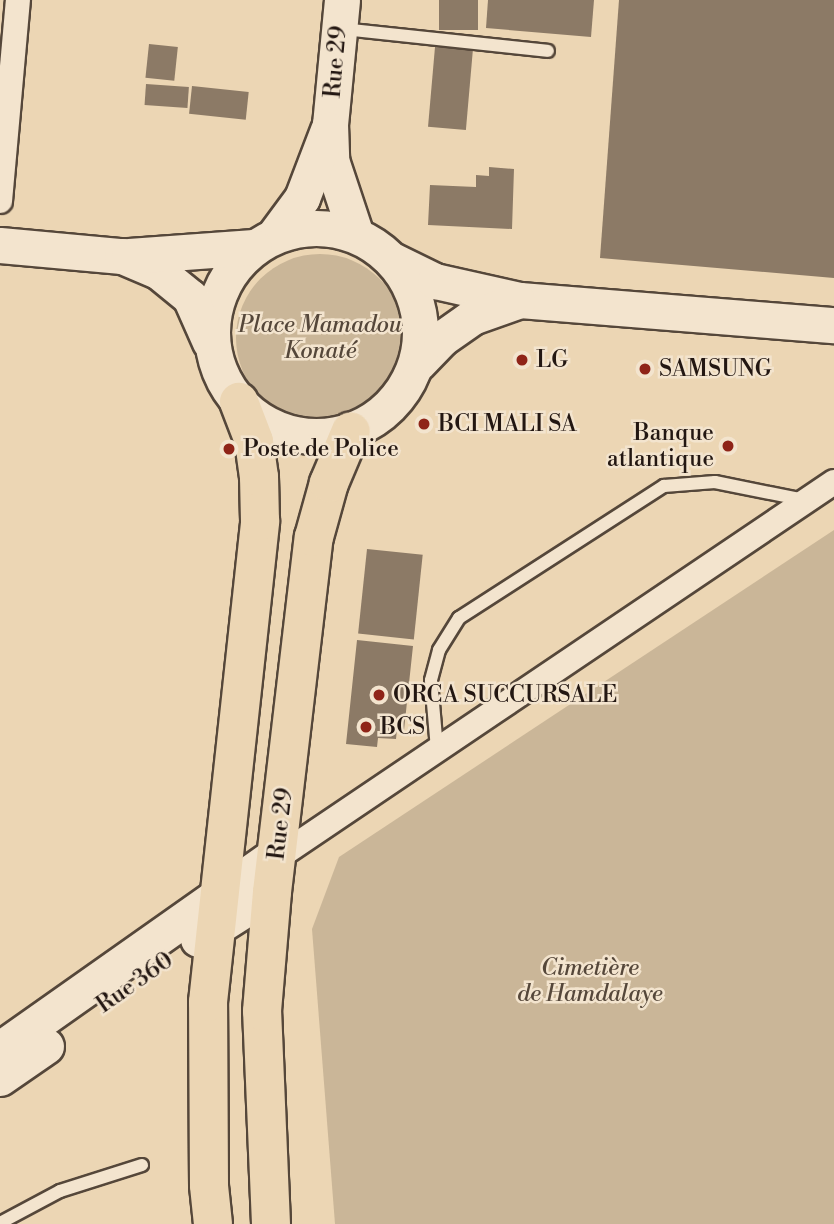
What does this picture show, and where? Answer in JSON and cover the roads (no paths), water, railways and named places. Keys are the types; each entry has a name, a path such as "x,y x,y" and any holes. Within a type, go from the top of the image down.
{"main road":[{"name":"Rue 29","path":"340,14 330,124 331,160 356,235"},
{"name":"Rue 29","path":"264,242 302,198 330,124"},
{"path":"0,245 122,256 264,242 315,227 356,235 377,246 394,261 435,281 520,300 834,325"},
{"path":"213,349 212,320 219,293 233,268 264,242"},
{"path":"122,256 158,271 190,297 222,377 239,402 254,441 259,477 260,521 208,1002 209,1185 214,1224"},
{"path":"394,261 414,292 422,327 418,363"},
{"path":"239,402 262,421 291,433 321,436 352,431 393,405 418,363 441,339 472,317 520,300"},
{"name":"Rue 29","path":"271,1224 262,1011 276,868 314,537 329,483 352,431"},
{"name":"Rue 360","path":"0,1078 276,868"},
{"path":"0,1049 218,911"}],"street":[{"path":"0,201 18,0"},
{"path":"276,868 437,750 834,482"}],"lane":[{"path":"340,14 548,51"},
{"path":"437,750 431,680 439,650 458,618 664,486 715,482 807,500"},
{"path":"0,1223 60,1191 142,1165"}],"place":[{"name":"LG","path":"522,360"},
{"name":"SAMSUNG","path":"645,369"},
{"name":"BCI MALI SA","path":"424,424"},
{"name":"Banque atlantique","path":"728,446"},
{"name":"Poste de Police","path":"229,449"},
{"name":"ORCA SUCCURSALE","path":"379,695"},
{"name":"BCS","path":"366,727"}],"park label":[{"name":"Place Mamadou Konaté","path":"320,338"},
{"name":"Cimetière de Hamdalaye","path":"590,981"}]}
